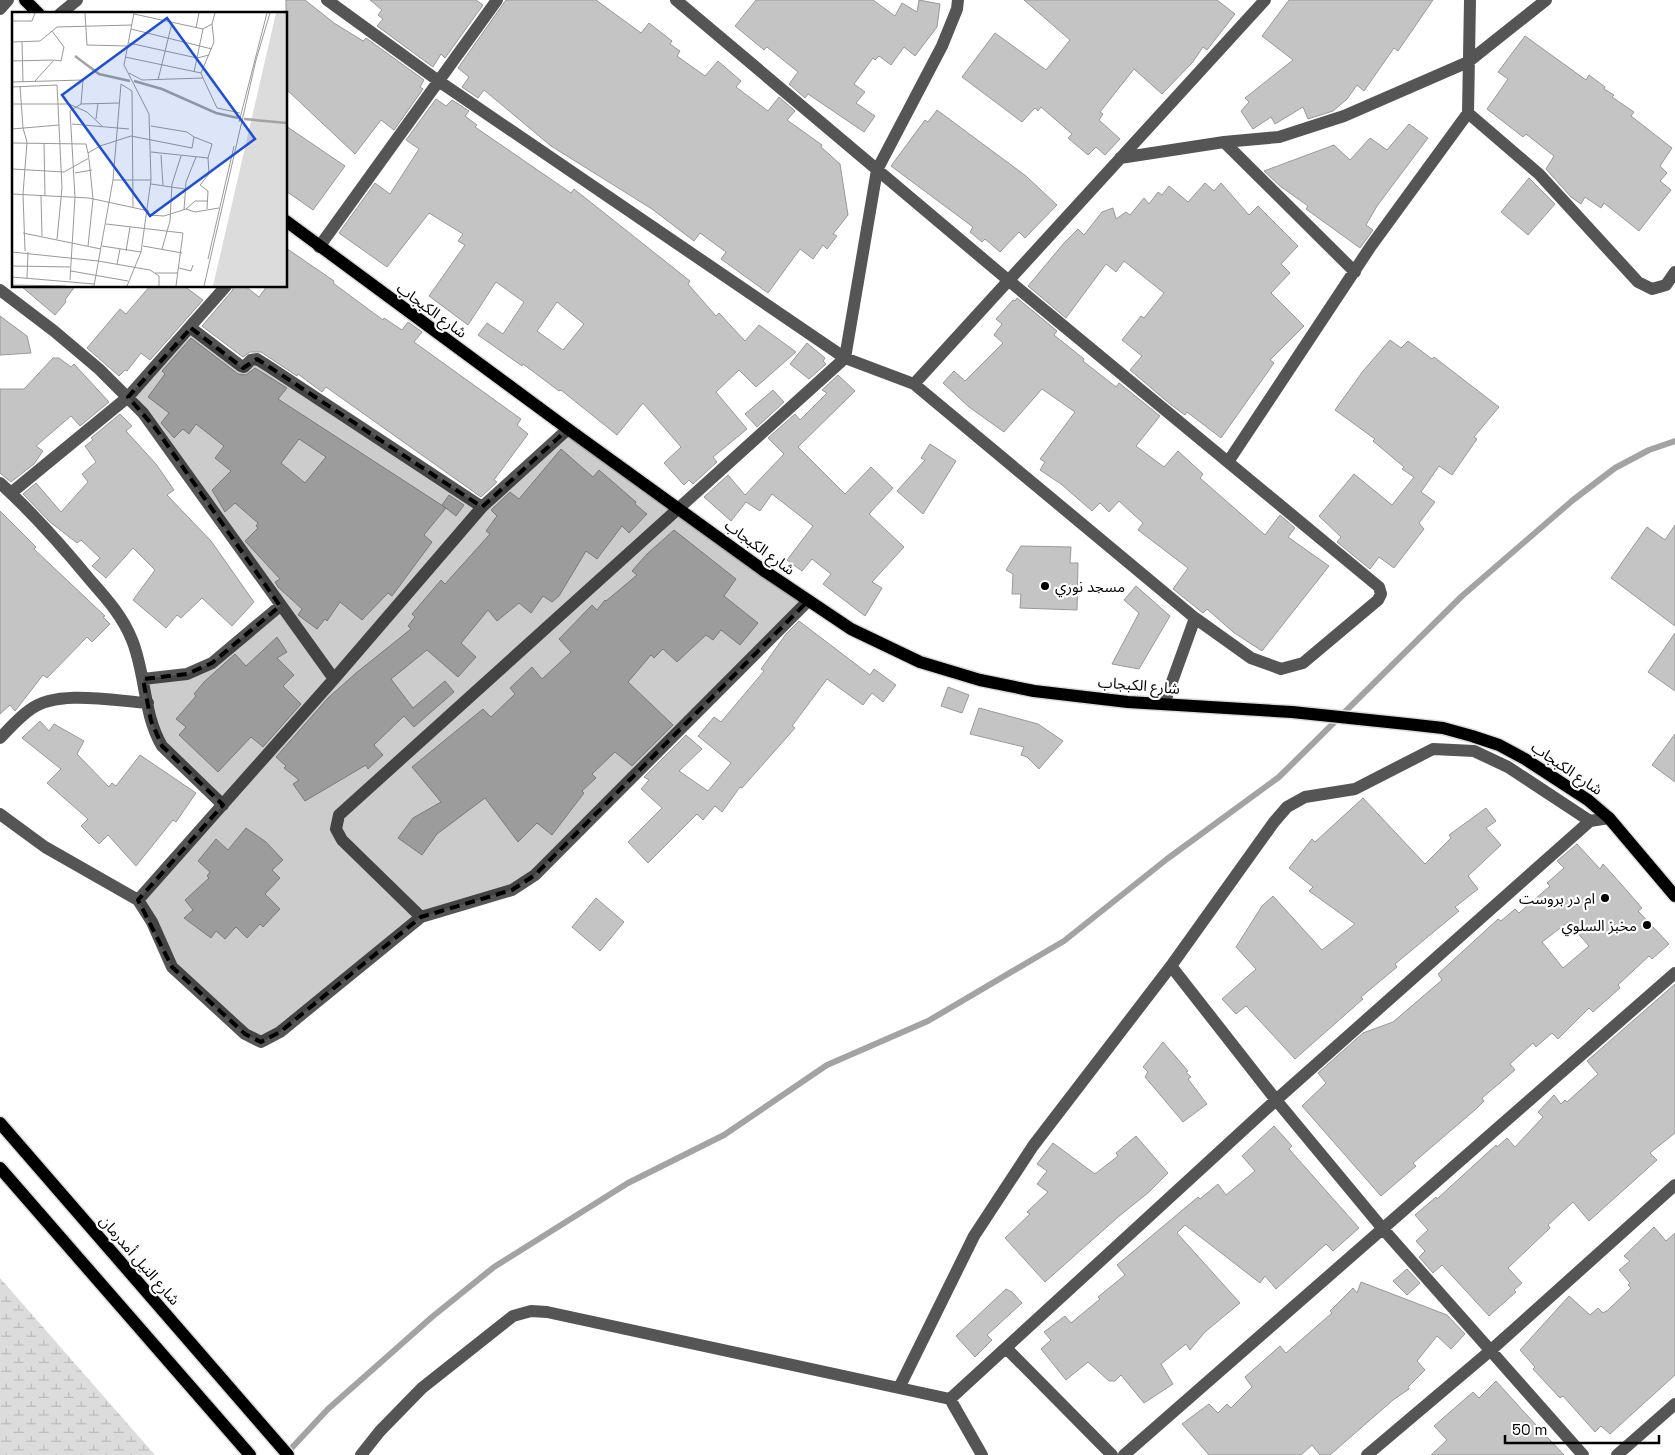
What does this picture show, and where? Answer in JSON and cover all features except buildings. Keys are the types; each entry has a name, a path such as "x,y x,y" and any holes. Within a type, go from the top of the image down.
{"main road":[{"path":"25,0 37,12"},
{"name":"شارع الكبجاب","path":"288,223 568,429 808,601 851,629 920,662 980,680 1034,691 1164,704 1292,712 1443,728 1499,745 1555,777 1609,818 1675,896"},
{"name":"شارع النيل أمدرمان","path":"0,1123 288,1455"},
{"path":"0,1168 250,1455"}],"street":[{"path":"0,9 8,0"},
{"path":"62,12 77,0"},
{"path":"327,0 440,82 845,358 914,384 1195,618 1251,658 1281,669 1303,663 1378,600 1381,594 1379,587 1008,280 676,0"},
{"path":"319,246 440,82 497,0"},
{"path":"421,917 342,840 336,829 339,815 845,358 877,170 942,46 957,9 958,0"},
{"path":"914,384 1265,0"},
{"path":"1228,462 1371,246 1468,113 1470,0"},
{"path":"1120,158 1224,142 1279,137 1335,119 1468,62 1546,0"},
{"path":"1468,113 1538,174 1638,282 1652,289 1666,285 1675,272"},
{"path":"1224,142 1355,272"},
{"path":"11,493 128,397 191,328 224,288"},
{"path":"0,290 54,331 128,397 161,436 280,606 334,679"},
{"path":"191,328 241,366 244,367 251,360 257,359 482,507"},
{"path":"138,900 334,679 482,507 568,429"},
{"path":"0,484 11,493 69,554 115,609 133,641 143,679 150,722 162,746 223,805"},
{"path":"0,814 45,847 138,900 152,922 172,968 245,1034 261,1042 280,1032 421,917 512,890 535,875 808,601"},
{"path":"143,679 186,674 212,663 280,606"},
{"path":"1164,704 1195,618"},
{"path":"0,738 32,708 46,700 63,697 148,703"},
{"path":"899,1388 974,1236 1033,1146 1171,966 1274,822 1288,807 1305,797 1355,789 1433,749 1474,751 1508,767 1590,821"},
{"path":"950,1399 1276,1100 1590,821 1609,818"},
{"path":"1171,966 1276,1100 1382,1229 1583,1455"},
{"path":"1124,1455 1675,973"},
{"path":"1366,1455 1490,1351 1675,1185"},
{"path":"361,1455 380,1431 422,1388 513,1316 531,1311 547,1312 950,1399 982,1455"},
{"path":"1006,1348 1112,1455"},
{"path":"1617,1455 1675,1404"}],"highlighted area":[{"path":"191,328 243,368 257,359 482,507 568,429 808,601 535,875 512,890 421,917 280,1032 261,1042 245,1034 172,967 138,900 223,805 162,746 151,721 143,679 187,674 212,663 280,606 156,429 128,397"}],"green space":[{"path":"0,1278 155,1455 0,1455"}],"waterway":[{"path":"286,1454 328,1409 432,1317 494,1267 628,1183 724,1135 827,1065 928,1021 1064,941 1167,859 1279,777 1462,596 1573,500 1615,468 1649,450 1675,441"}],"place":[{"name":"مسجد نوري","path":"1045,586"},
{"name":"ام در بروست","path":"1605,898"},
{"name":"مخبز السلوي","path":"1647,925"}]}
